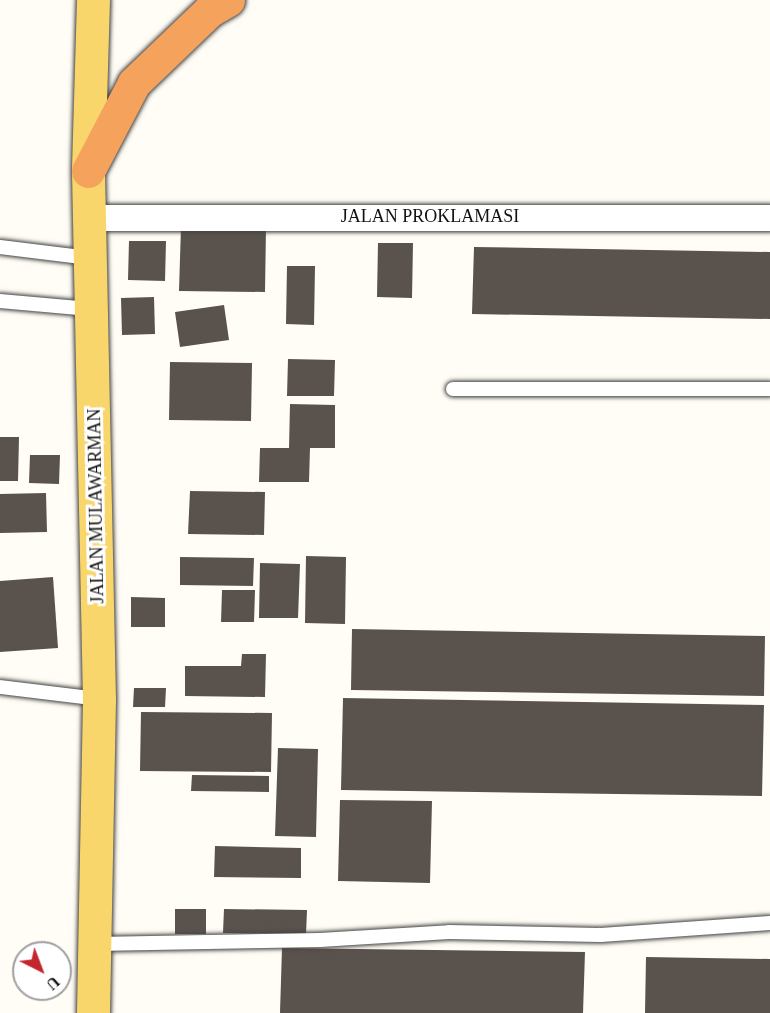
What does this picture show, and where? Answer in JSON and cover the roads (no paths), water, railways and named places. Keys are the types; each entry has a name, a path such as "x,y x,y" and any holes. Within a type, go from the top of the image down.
{"highway":[{"path":"88,171 134,83 209,11 228,0"}],"main road":[{"name":"JALAN MULAWARMAN","path":"93,0 88,171 92,258 99,699 93,1013"}],"street":[{"name":"JALAN PROKLAMASI","path":"91,218 770,218"}],"lane":[{"path":"88,0 93,0"},
{"path":"0,247 92,258"},
{"path":"0,301 92,309"},
{"path":"453,389 770,389"},
{"path":"0,687 99,699"},
{"path":"95,944 320,940 449,932 601,935 770,923"}]}
